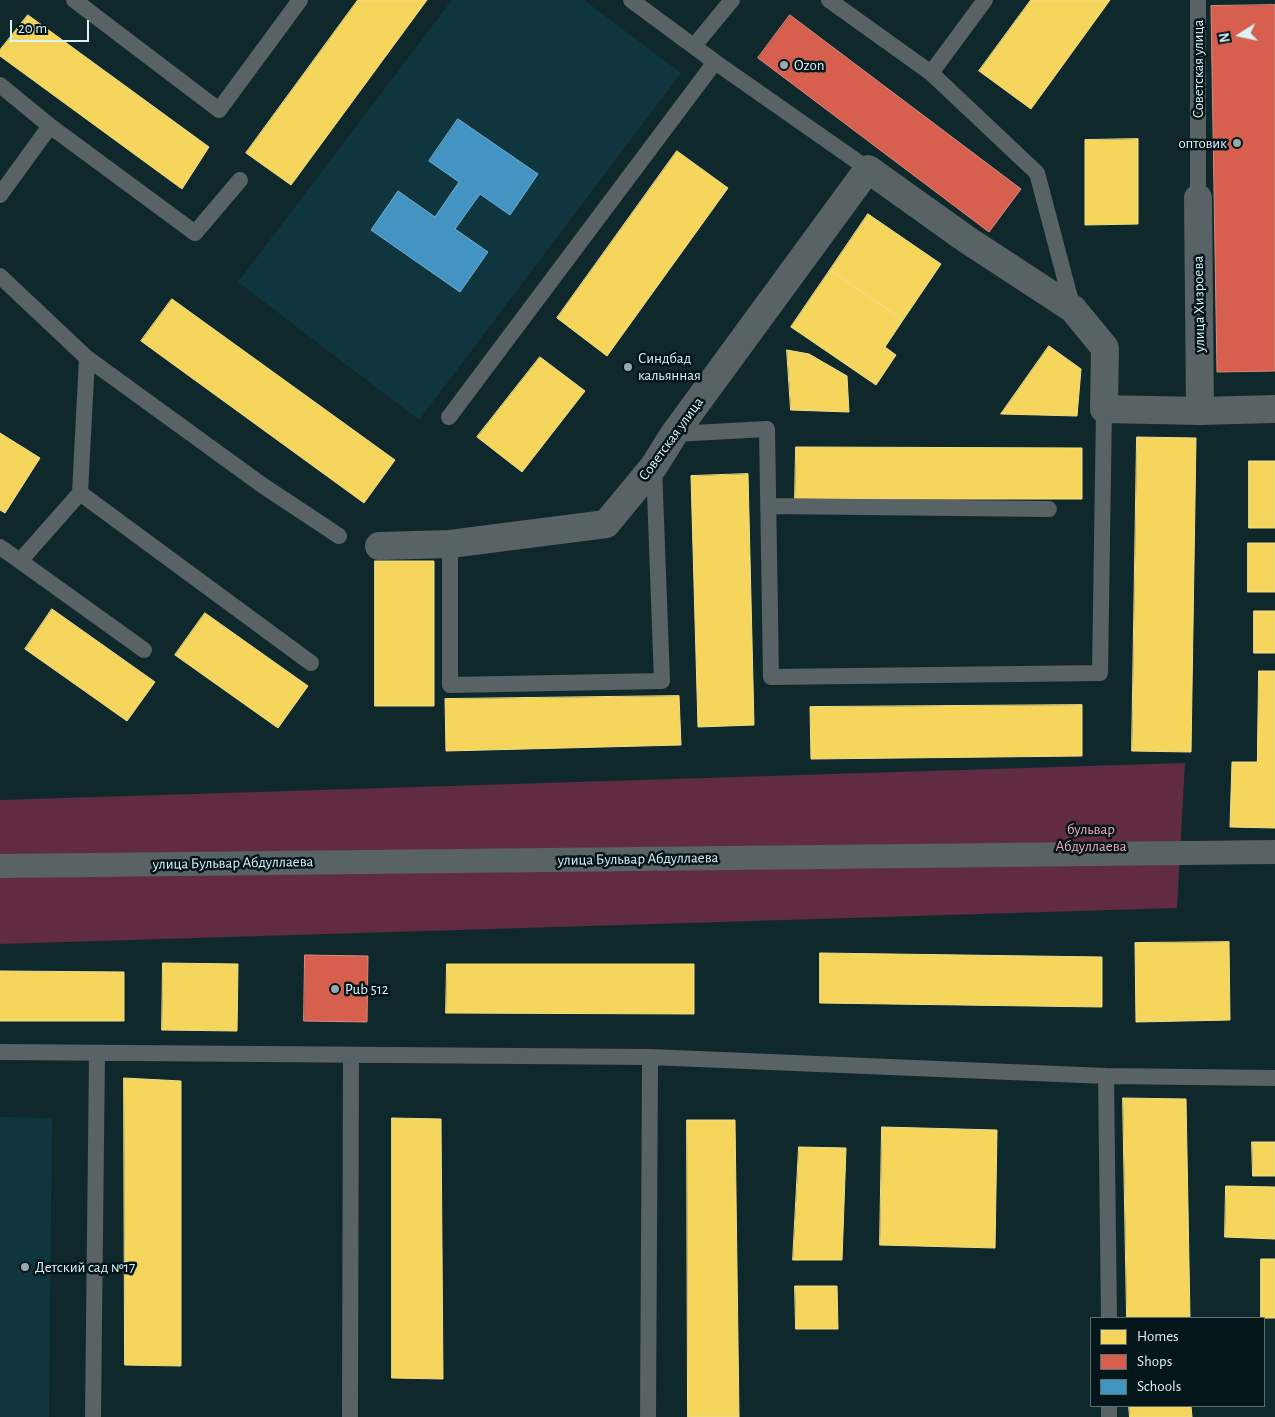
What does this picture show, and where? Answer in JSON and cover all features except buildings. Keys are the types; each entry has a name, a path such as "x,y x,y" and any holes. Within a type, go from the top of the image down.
{"street":[{"path":"868,169 966,239 1073,309 1105,348 1104,409 1200,411 1275,409"},
{"name":"Советская улица","path":"379,546 450,544 606,524 654,466 674,434 868,169"},
{"name":"улица Хизроева","path":"1198,198 1200,411"},
{"name":"улица Бульвар Абдуллаева","path":"0,866 1275,852"}],"lane":[{"path":"74,0 219,110 300,0"},
{"path":"631,0 715,62 868,169"},
{"path":"694,46 732,0"},
{"path":"829,0 931,73 1037,173 1073,309"},
{"path":"931,73 985,0"},
{"name":"Советская улица","path":"1198,0 1198,198"},
{"path":"449,417 715,62"},
{"path":"0,85 50,126 194,233 240,180"},
{"path":"0,194 50,126"},
{"path":"0,276 87,358 262,485 339,536"},
{"path":"20,561 80,493 87,358"},
{"path":"674,434 767,429 771,677 1100,674 1104,409"},
{"path":"450,544 450,686 662,681 654,466"},
{"path":"80,493 311,663"},
{"path":"768,506 1049,508"},
{"path":"0,547 144,650"},
{"path":"0,1052 650,1058 1106,1076 1275,1078"},
{"path":"93,1417 97,1052"},
{"path":"350,1417 352,1055"},
{"path":"648,1417 650,1058"},
{"path":"1106,1076 1109,1317"}],"shaded area":[{"path":"452,0 584,0 681,73 419,420 238,282"},
{"name":"Детский сад №17","path":"0,1117 52,1118 49,1417 0,1417"}],"green space":[{"name":"бульвар Абдуллаева","path":"1185,763 1177,908 0,944 0,800"}],"place":[{"name":"Ozon","path":"784,65"},
{"name":"оптовик","path":"1237,143"},
{"name":"Синдбад кальянная","path":"628,367"},
{"name":"Pub 512","path":"335,989"},
{"name":"Детский сад №17","path":"25,1267"}]}
